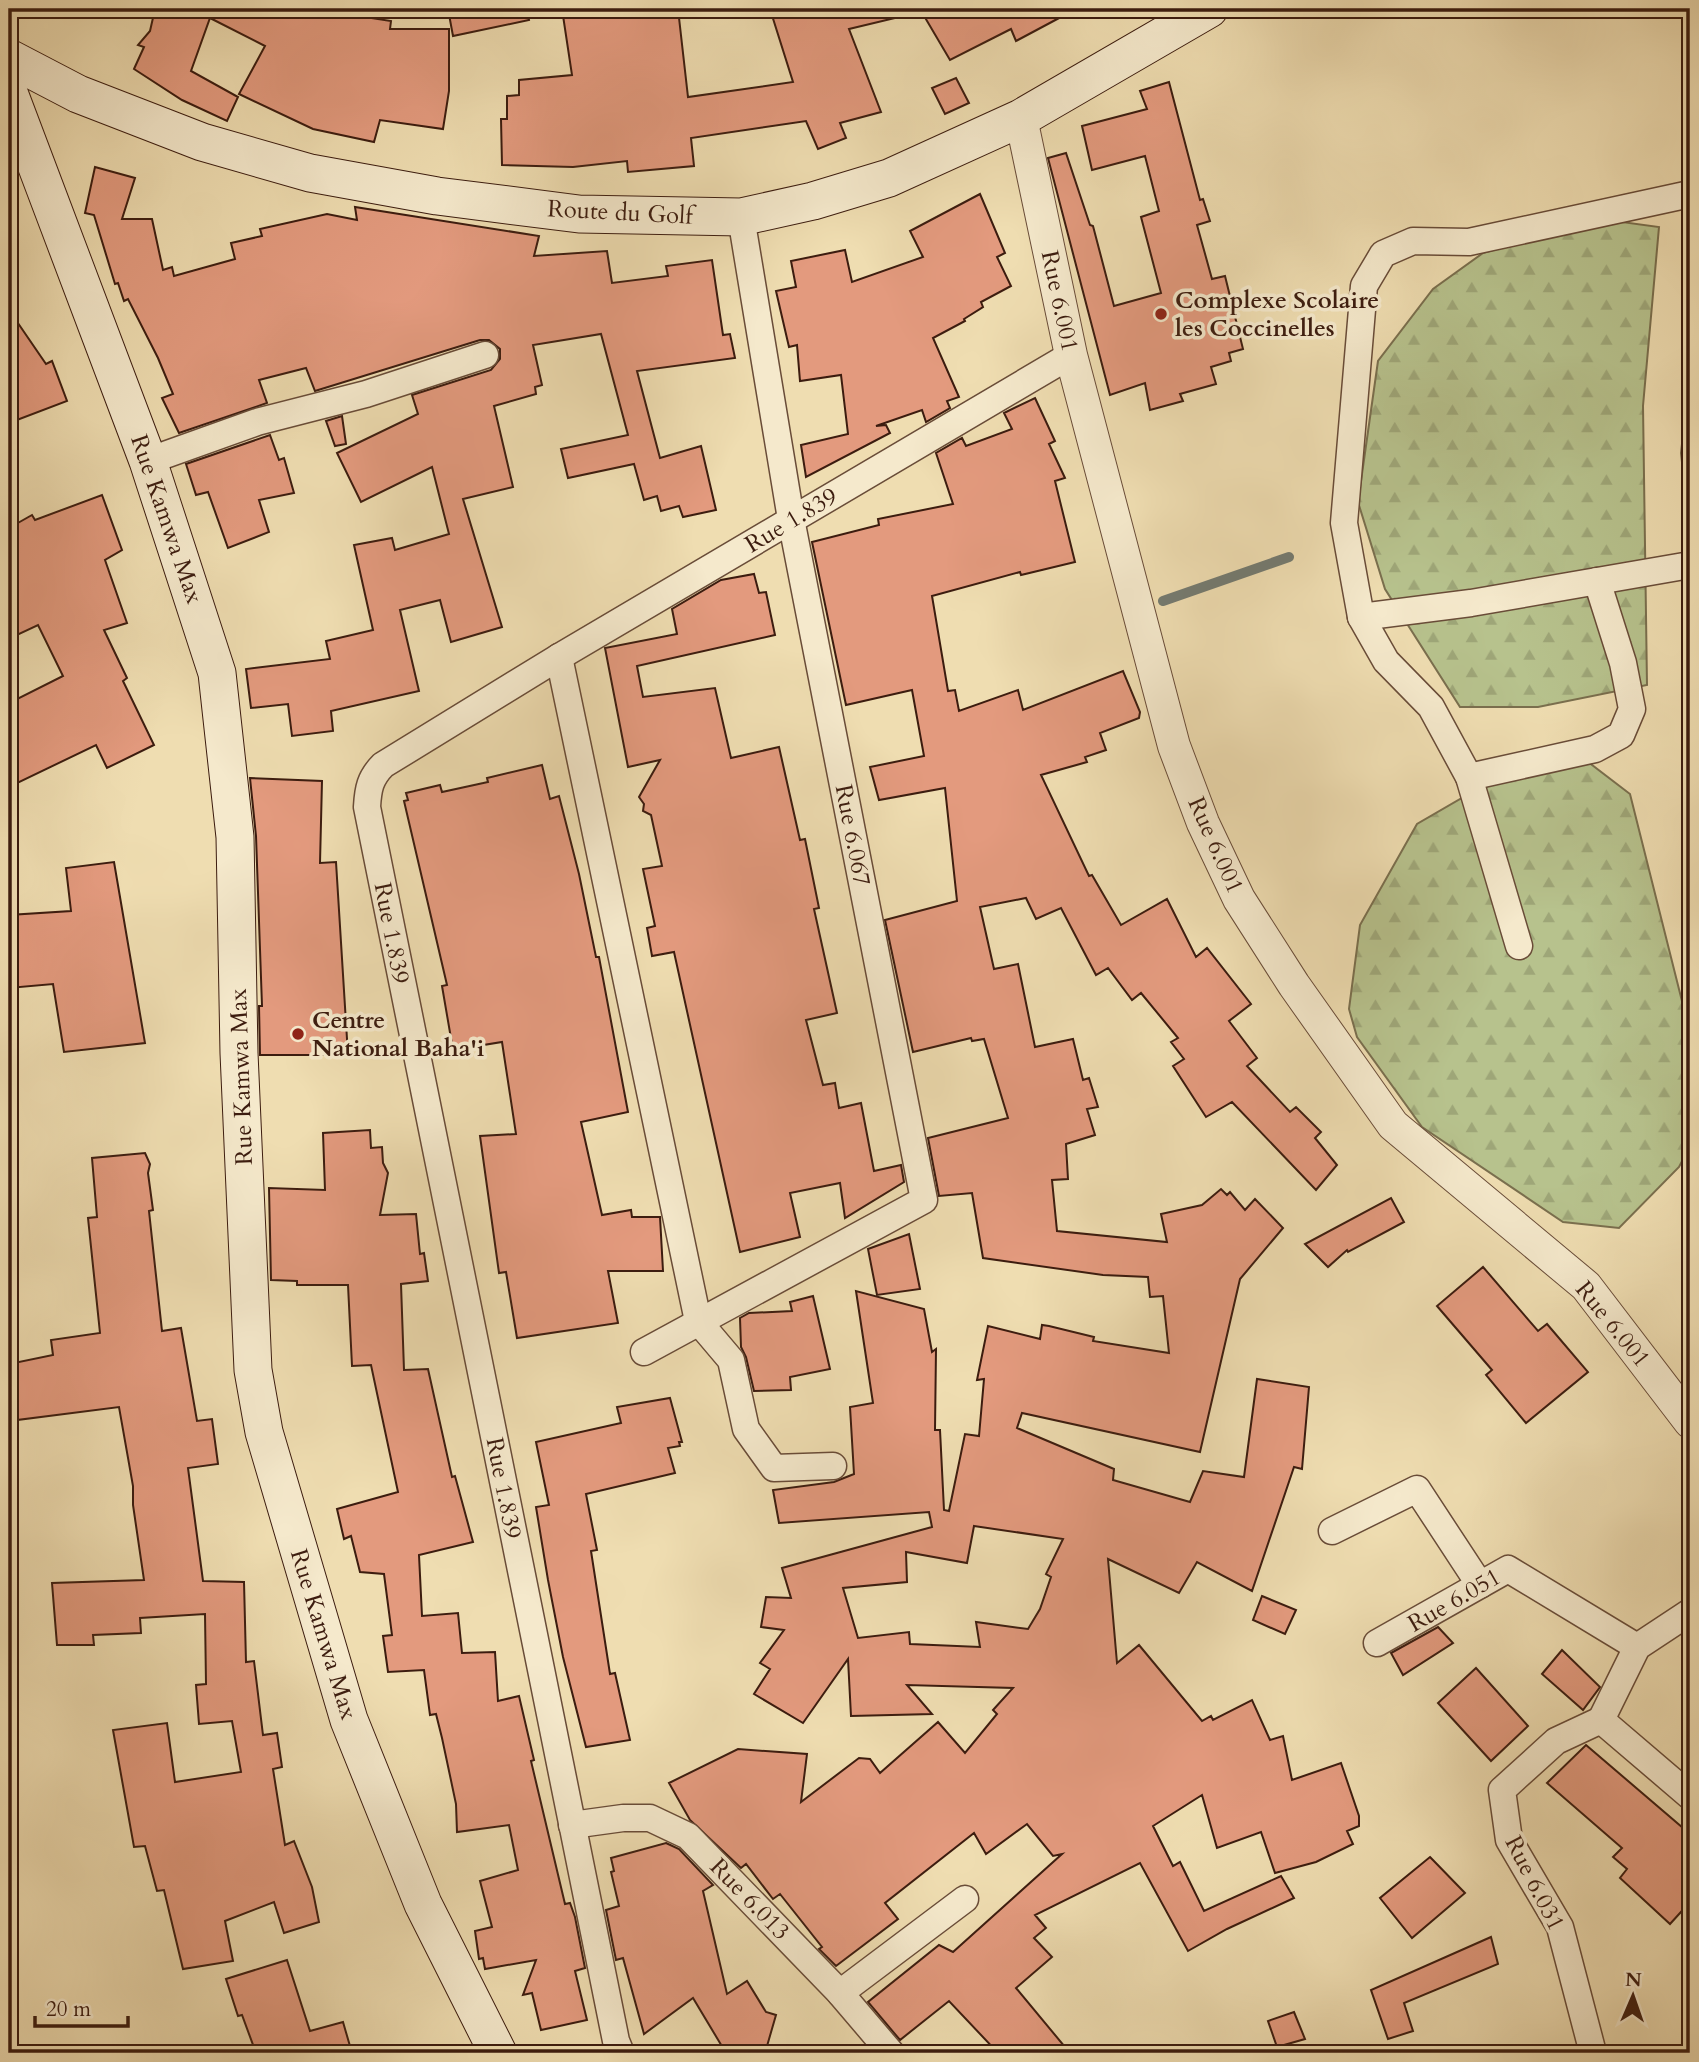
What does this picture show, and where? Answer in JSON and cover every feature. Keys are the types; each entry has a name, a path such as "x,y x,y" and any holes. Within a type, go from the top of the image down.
{"main road":[{"name":"Route du Golf","path":"9,58 78,94 189,137 310,173 437,196 579,214 741,217 814,201 889,178 1021,118 1209,9"},
{"name":"Rue Kamwa Max","path":"9,93 148,461 217,673 227,743 235,838 239,1053 253,1370 264,1432 349,1720 423,1904 498,2053"}],"street":[{"name":"Rue 6.001","path":"1021,118 1072,355 1174,746 1203,822 1238,899 1294,985 1393,1125 1586,1286 1690,1422"},
{"path":"1519,946 1469,777 1431,707 1386,661 1361,617 1344,523 1364,286 1383,254 1413,241 1469,242 1690,194"},
{"name":"Rue 6.067","path":"644,1352 924,1200 791,519 741,217"},
{"path":"148,461 257,422 366,394 485,355"},
{"name":"Rue 1.839","path":"614,2049 572,1825 367,807 368,789 374,774 383,765 559,657 1072,355"},
{"path":"1361,617 1471,603 1690,565"},
{"path":"1469,777 1595,749 1622,735 1632,709 1623,663 1597,581"},
{"path":"559,657 698,1321 731,1360 746,1429 774,1468 833,1466"},
{"path":"1332,1531 1417,1489 1480,1585"},
{"name":"Rue 6.051","path":"1377,1643 1508,1569 1637,1647"},
{"path":"1690,1612 1637,1647 1601,1720 1690,1796"},
{"name":"Rue 6.031","path":"1593,2053 1560,1927 1509,1840 1502,1790 1556,1741 1601,1720"},
{"name":"Rue 6.013","path":"572,1825 622,1818 650,1818 688,1836 840,1993 891,2053"},
{"path":"840,1993 965,1899"}],"green space":[{"path":"1600,219 1659,227 1643,406 1647,685 1538,707 1460,707 1385,589 1358,502 1378,361 1433,289 1483,253"},
{"path":"1690,371 1690,537 1681,453"},
{"path":"1579,755 1630,794 1690,1033 1690,1146 1679,1167 1619,1228 1563,1222 1422,1127 1357,1037 1349,1009 1360,925 1417,824 1493,780"}],"building":[{"path":"155,9 373,9 371,18 391,21 390,29 449,29 449,91 443,129 380,120 374,142 313,129 239,94 265,46 210,18 191,71 238,97 227,121 182,100 134,69 144,47 138,45 150,31"},
{"path":"448,9 527,9 529,20 453,36"},
{"path":"562,9 678,9 688,97 793,82 770,9 894,9 895,18 849,29 881,112 840,123 846,138 818,149 806,121 691,138 694,166 628,172 627,161 573,167 502,165 501,119 507,119 507,96 519,95 519,80 572,75"},
{"path":"920,9 1076,9 1016,41 1011,29 950,60"},
{"path":"956,78 969,103 945,114 932,88"},
{"path":"1169,82 1200,200 1203,199 1210,221 1197,225 1212,279 1225,276 1243,349 1229,353 1231,361 1211,367 1216,384 1180,394 1183,401 1150,410 1145,383 1110,395 1048,158 1066,153 1090,225 1093,226 1114,306 1161,293 1141,217 1159,211 1145,156 1092,170 1082,126 1147,109 1140,91"},
{"path":"95,167 135,178 122,219 152,219 163,270 172,267 174,276 235,259 231,243 262,236 260,229 327,214 357,220 355,207 539,236 534,256 607,251 612,283 668,276 666,266 712,260 723,335 730,334 735,358 637,371 660,458 701,446 716,510 683,517 679,506 661,511 657,496 644,500 634,464 568,478 561,449 628,435 601,334 533,345 542,385 535,387 536,394 494,406 513,487 463,499 502,627 451,642 440,600 400,610 419,691 331,711 333,731 292,736 288,704 251,708 246,669 330,659 326,641 373,630 354,545 392,538 395,550 449,534 432,467 361,502 337,453 418,414 412,395 491,370 500,359 500,349 489,340 480,340 315,391 306,368 259,380 267,403 179,433 162,398 173,394 158,358 128,299 124,301 118,283 115,284 94,215 85,213"},
{"path":"980,194 1005,253 997,257 1011,286 981,302 983,307 964,319 965,321 933,338 959,397 947,401 950,408 926,422 922,410 876,426 886,425 890,433 806,477 801,445 848,434 841,375 800,381 797,345 789,347 776,291 796,287 791,261 845,250 852,282 923,257 910,231"},
{"path":"9,310 46,364 52,361 67,401 9,423"},
{"path":"1035,398 1055,441 1049,444 1065,478 1055,481 1075,562 1021,575 1020,572 932,596 948,691 955,690 959,711 1018,690 1023,710 1123,671 1140,712 1139,718 1100,733 1106,750 1085,757 1087,762 1041,775 1089,876 1092,875 1121,925 1167,899 1196,957 1207,948 1251,1004 1229,1021 1257,1058 1247,1066 1290,1112 1296,1107 1321,1132 1315,1138 1337,1165 1316,1190 1232,1102 1206,1117 1173,1066 1184,1059 1171,1042 1178,1038 1141,993 1132,1000 1108,968 1096,975 1061,908 1036,919 1026,898 980,907 994,969 1018,964 1035,1047 1073,1039 1083,1080 1089,1078 1098,1107 1087,1109 1095,1135 1066,1144 1068,1179 1052,1180 1057,1231 1167,1242 1161,1214 1202,1205 1221,1189 1227,1195 1230,1192 1245,1210 1255,1199 1283,1228 1240,1279 1200,1452 1022,1413 1017,1428 1114,1469 1113,1480 1190,1502 1203,1471 1244,1477 1257,1379 1309,1387 1302,1469 1294,1467 1252,1591 1197,1562 1179,1593 1108,1559 1117,1663 1139,1645 1202,1721 1211,1716 1213,1720 1252,1700 1270,1740 1283,1736 1292,1780 1341,1763 1359,1816 1359,1826 1347,1831 1353,1844 1316,1862 1275,1873 1261,1832 1217,1848 1202,1795 1153,1826 1173,1866 1180,1862 1204,1911 1281,1876 1294,1898 1227,1929 1188,1951 1140,1863 1035,1915 1046,1928 1034,1938 1052,1957 1016,1988 1070,2053 998,2053 949,2001 900,2040 868,2002 939,1945 953,1952 1062,1854 1053,1856 1027,1824 986,1854 974,1833 885,1903 898,1919 836,1966 819,1949 822,1947 780,1894 773,1899 746,1864 741,1868 690,1820 669,1783 738,1749 807,1754 801,1802 859,1758 870,1759 880,1773 938,1722 965,1753 997,1714 993,1710 1013,1688 907,1685 932,1714 851,1716 848,1659 803,1723 754,1694 770,1669 760,1663 784,1630 761,1627 766,1597 791,1598 782,1568 932,1527 929,1512 779,1523 773,1490 834,1482 854,1474 850,1407 873,1403 856,1291 924,1309 932,1352 936,1349 935,1430 940,1430 944,1510 949,1511 965,1434 979,1436 984,1379 977,1380 988,1326 1040,1339 1042,1325 1049,1326 1094,1337 1093,1341 1169,1353 1163,1296 1150,1297 1148,1277 1103,1275 983,1258 972,1193 939,1196 928,1138 1008,1118 984,1039 972,1041 971,1038 913,1052 885,920 957,901 945,788 879,800 870,767 924,756 912,690 846,705 812,542 879,525 878,519 953,504 936,453 962,438 966,446 1012,429 1004,413","holes":["974,1526 1063,1539 1046,1574 1051,1577 1040,1609 1028,1629 976,1622 980,1647 910,1644 909,1632 858,1638 843,1588 907,1582 906,1552 967,1563"]},
{"path":"342,416 346,444 335,446 326,421"},
{"path":"270,435 279,460 284,458 294,493 259,500 269,532 228,548 208,492 196,495 186,464"},
{"path":"102,495 122,550 105,560 127,623 104,630 127,678 123,681 154,745 107,768 96,745 9,787 9,703 63,676 38,625 17,635 9,617 9,528 32,515 35,520"},
{"path":"754,574 759,593 766,592 775,635 637,666 643,697 715,688 731,758 779,747 800,840 805,839 819,908 814,909 837,1013 806,1020 823,1085 835,1083 839,1108 861,1103 874,1171 901,1165 904,1182 845,1218 840,1183 790,1193 800,1237 740,1252 674,952 652,956 647,928 655,926 643,869 662,866 651,815 643,811 644,804 639,797 660,760 628,767 605,648 677,634 672,609 721,580"},
{"path":"542,765 550,799 559,796 579,874 596,957 599,957 628,1112 581,1122 602,1215 631,1210 632,1217 660,1217 663,1271 608,1271 618,1323 517,1338 506,1272 499,1273 480,1136 516,1134 502,1042 453,1050 442,986 447,985 404,801 408,800 406,793 440,785 442,792 488,782 487,778"},
{"path":"250,778 322,781 320,863 336,862 348,1055 260,1055 259,1006 262,1006 256,836"},
{"path":"114,862 145,1043 64,1052 53,984 9,988 9,915 71,911 66,868"},
{"path":"370,1130 371,1148 382,1147 383,1163 388,1173 380,1215 416,1214 420,1254 424,1253 428,1281 401,1284 404,1370 428,1369 452,1477 455,1476 473,1542 419,1555 422,1616 458,1613 462,1653 495,1652 498,1701 519,1696 534,1760 531,1761 565,1904 570,1903 575,1917 585,1968 575,1971 587,2020 541,2030 532,1993 523,1995 536,1960 485,1969 483,1958 479,1959 475,1931 492,1927 480,1881 518,1870 509,1825 457,1832 456,1804 436,1714 430,1715 424,1670 388,1672 383,1636 392,1635 384,1574 360,1572 351,1536 344,1539 337,1509 398,1492 371,1365 352,1366 348,1285 297,1285 297,1281 271,1280 269,1188 325,1190 323,1133"},
{"path":"145,1153 150,1164 148,1173 153,1210 149,1211 162,1331 181,1328 197,1421 212,1419 218,1464 188,1468 203,1581 244,1582 246,1662 254,1661 263,1735 277,1733 282,1767 273,1769 285,1845 294,1841 312,1887 319,1922 284,1933 274,1902 225,1921 233,1961 183,1969 164,1890 157,1891 145,1846 134,1847 113,1730 167,1723 175,1782 241,1772 232,1721 199,1724 196,1685 206,1684 205,1614 140,1618 141,1633 93,1635 94,1645 57,1645 52,1583 144,1580 133,1505 133,1486 119,1407 9,1421 9,1364 53,1355 51,1340 100,1333 88,1218 97,1217 92,1158"},
{"path":"1391,1198 1404,1222 1348,1252 1347,1250 1328,1267 1305,1244"},
{"path":"909,1234 920,1289 877,1295 868,1249"},
{"path":"1483,1267 1538,1331 1547,1324 1588,1372 1526,1423 1486,1375 1492,1370 1437,1306"},
{"path":"813,1296 830,1369 790,1377 791,1390 754,1391 741,1347 740,1318 749,1313 792,1311 790,1302"},
{"path":"670,1398 682,1442 679,1442 680,1446 668,1448 675,1473 586,1494 597,1550 591,1551 610,1674 615,1673 630,1740 586,1747 563,1657 536,1507 549,1505 536,1442 621,1423 617,1407"},
{"path":"1262,1596 1296,1610 1285,1634 1253,1620"},
{"path":"1438,1627 1453,1643 1403,1675 1391,1653"},
{"path":"1562,1650 1600,1687 1583,1710 1542,1674"},
{"path":"1476,1668 1528,1726 1491,1761 1438,1703"},
{"path":"1586,1745 1690,1834 1690,1902 1670,1924 1620,1878 1627,1869 1613,1857 1622,1848 1547,1783"},
{"path":"666,1843 679,1849 713,1885 703,1891 727,1994 747,1981 766,2012 776,2015 765,2053 726,2053 693,1998 644,2034 623,1958 616,1960 606,1910 619,1906 611,1872 614,1871 611,1858"},
{"path":"1430,1857 1465,1893 1412,1938 1380,1898"},
{"path":"1491,1937 1498,1964 1404,2003 1413,2031 1388,2039 1371,1990"},
{"path":"287,1960 310,2031 343,2022 352,2053 256,2053 242,2015 238,2016 226,1979"},
{"path":"1294,2012 1305,2039 1277,2047 1268,2021"}],"waterway":[{"path":"1163,601 1289,557"}],"place":[{"name":"Complexe Scolaire les Coccinelles","path":"1161,314"},
{"name":"Centre National Baha'i","path":"298,1034"}]}
